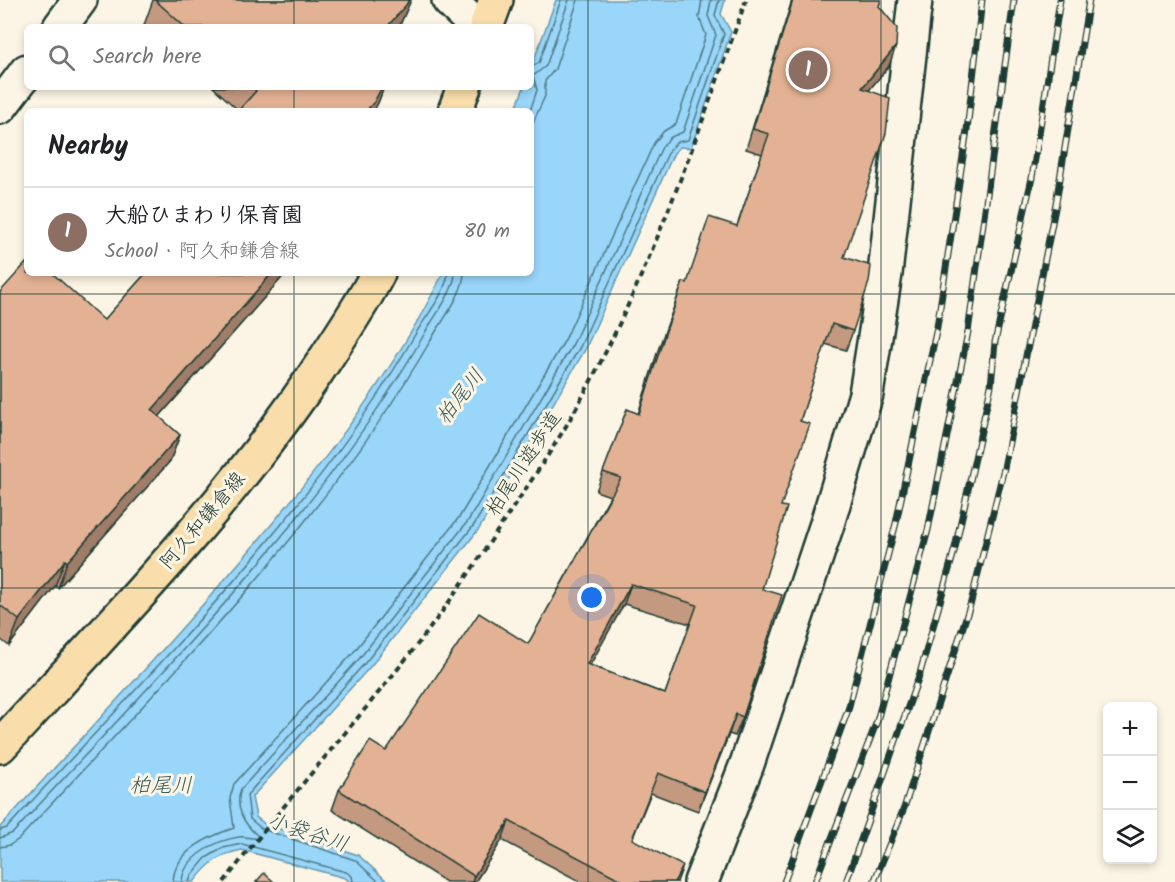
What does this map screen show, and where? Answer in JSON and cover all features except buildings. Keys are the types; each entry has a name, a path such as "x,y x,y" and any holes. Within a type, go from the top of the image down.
{"main road":[{"path":"487,24 496,0"},
{"path":"456,108 463,90"},
{"name":"阿久和鎌倉線","path":"0,746 139,594 229,490 299,399 366,297 376,276"}],"street":[{"path":"62,24 80,0"},
{"path":"449,0 474,24"},
{"path":"701,882 747,764 827,524 866,394 890,240 915,0"},
{"path":"0,107 24,75"}],"path":[{"name":"柏尾川遊歩道","path":"224,882 424,635 535,475 579,403 622,315 662,223 708,106 746,0"}],"water":[{"name":"柏尾川","path":"556,0 725,0 721,14 731,32 691,148 680,147 674,153 585,350 479,529 370,667 252,797 256,817 265,824 358,855 388,882 350,882 345,878 242,850 227,854 215,861 194,882 0,882 0,827 197,611 312,475 383,377 441,276 534,276 534,108 516,108 523,90 534,90 534,60"}],"railway":[{"path":"784,882 848,710 896,523 937,327 967,130 982,0"},
{"path":"815,882 877,721 928,530 968,332 1014,0"},
{"path":"846,882 920,673 955,548 991,386 995,342 1032,178 1060,0"},
{"path":"874,882 904,808 971,602 1004,468 1056,203 1089,0"}],"place":[{"name":"大船ひまわり保育園","path":"808,70"}],"water label":[{"name":"小袋谷川","path":"308,832"}]}
